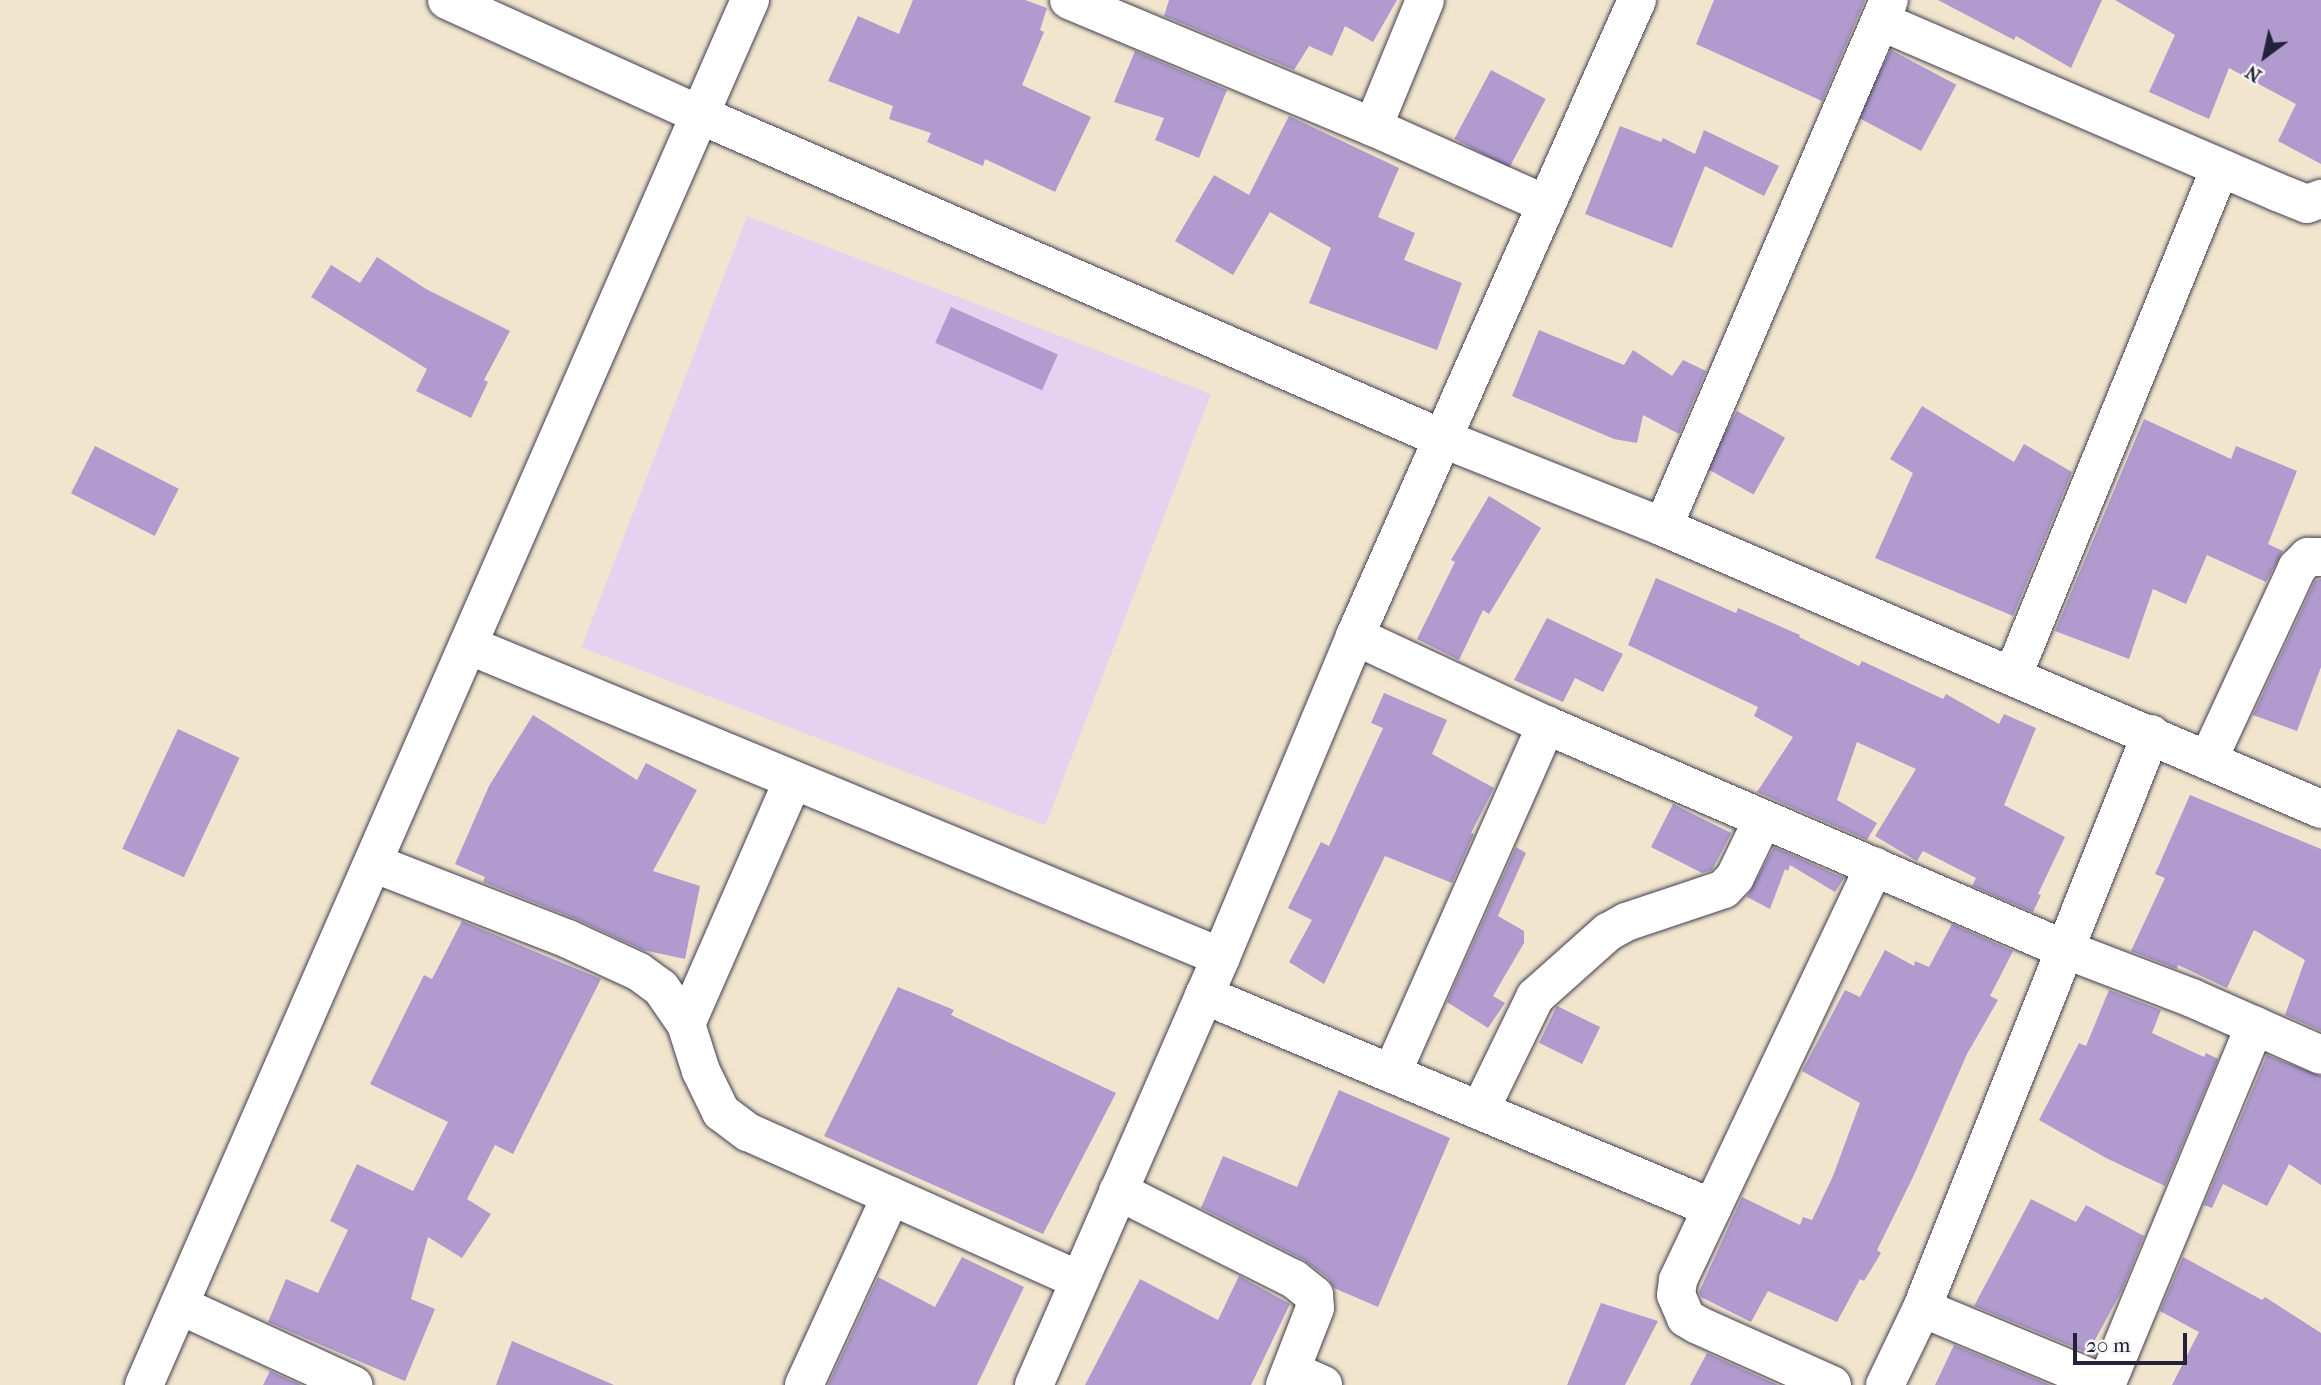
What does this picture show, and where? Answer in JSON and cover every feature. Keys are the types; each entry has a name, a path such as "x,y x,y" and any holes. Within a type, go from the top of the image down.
{"street":[{"path":"447,0 700,115 1441,438 1663,527 2321,809"},
{"path":"144,1385 750,0"},
{"path":"1069,0 1373,127 1545,204"},
{"path":"1373,127 1425,0"},
{"path":"1034,1385 1221,957 1441,438 1637,0"},
{"path":"1663,527 1884,10 2220,167 2307,204 2321,199"},
{"path":"2013,676 2220,167"},
{"path":"2208,760 2297,568 2308,557 2321,557"},
{"path":"1355,636 1546,725 2064,949 2321,1055"},
{"path":"468,645 1221,957"},
{"path":"1392,1073 1546,725"},
{"path":"1885,1385 1922,1308 2151,734"},
{"path":"686,1024 793,780"},
{"path":"1480,1110 1535,997 1608,932 1626,922 1724,889 1735,877 1763,819"},
{"path":"373,863 568,939 639,972 661,988 686,1024 701,1071 721,1112 748,1132 1079,1280"},
{"path":"1832,1385 1686,1318 1676,1295 1678,1280 1875,866"},
{"path":"1204,995 1712,1208"},
{"path":"1922,1308 2106,1385 2255,1026"},
{"path":"1118,1191 1206,1232 1294,1279 1314,1295 1315,1308 1300,1380"},
{"path":"804,1385 891,1196"},
{"path":"180,1305 353,1385"}],"shaded area":[{"path":"747,216 1211,394 1045,825 581,647"}],"building":[{"path":"913,0 1025,0 1047,8 1040,30 1044,32 1022,85 1091,117 1055,192 985,159 983,166 927,142 931,133 889,119 893,106 828,81 858,16 899,34"},
{"path":"1169,0 1397,0 1373,42 1345,26 1332,56 1309,46 1294,70 1164,16"},
{"path":"1714,0 1865,0 1822,101 1696,44"},
{"path":"1938,0 2102,0 2071,68 2016,36 2014,40"},
{"path":"2115,0 2321,0 2321,164 2278,141 2296,104 2229,68 2209,119 2149,92 2175,35"},
{"path":"1891,50 1956,85 1921,151 1856,116"},
{"path":"1135,51 1227,90 1199,158 1155,140 1164,118 1114,102"},
{"path":"1491,70 1546,99 1509,168 1454,139"},
{"path":"1289,116 1399,168 1378,217 1415,233 1404,260 1462,283 1437,350 1309,303 1331,248 1270,212 1233,275 1175,241 1214,175 1249,195"},
{"path":"1620,126 1661,142 1663,138 1695,154 1704,130 1779,166 1764,196 1705,166 1672,248 1585,214"},
{"path":"377,257 426,289 510,331 484,380 488,382 471,418 416,391 427,369 311,297 331,265 360,283"},
{"path":"951,307 1058,355 1042,390 935,343"},
{"path":"1539,330 1624,365 1633,350 1672,376 1683,360 1706,371 1679,434 1643,415 1637,443 1614,439 1512,396"},
{"path":"1922,406 2014,462 2024,444 2072,472 2013,616 1875,558 1913,473 1890,459"},
{"path":"1737,411 1785,438 1754,495 1705,468"},
{"path":"2144,419 2231,459 2236,446 2297,471 2268,544 2283,551 2266,582 2207,555 2186,604 2153,589 2129,659 2055,631"},
{"path":"95,446 179,489 155,536 71,493"},
{"path":"1489,496 1541,528 1489,614 1483,610 1459,660 1417,639 1455,562 1451,560"},
{"path":"1656,578 1736,613 1738,608 1800,635 1799,637 1859,666 1862,661 1943,699 1946,694 1999,724 2004,714 2036,728 2004,805 2065,837 2038,894 2041,895 2033,912 1972,886 1976,878 1923,851 1917,861 1875,836 1916,769 1857,742 1837,800 1877,823 1867,840 1757,792 1793,737 1754,716 1758,707 1628,645"},
{"path":"2321,579 2321,667 2297,731 2253,715 2315,581"},
{"path":"1547,618 1623,654 1603,692 1575,678 1563,702 1514,680"},
{"path":"1384,693 1447,720 1432,754 1494,788 1471,833 1474,834 1452,883 1385,856 1324,984 1289,962 1312,920 1288,908 1321,842 1329,846 1383,728 1371,723"},
{"path":"533,715 637,780 646,763 697,790 653,871 700,886 685,959 643,950 576,919 483,882 485,877 455,864 489,786"},
{"path":"178,729 240,758 184,877 122,849"},
{"path":"2190,795 2321,849 2321,1031 2285,1015 2305,960 2254,930 2227,988 2178,965 2177,969 2131,951 2165,878 2155,874"},
{"path":"1673,804 1731,833 1733,830 1712,870 1702,873 1651,847"},
{"path":"1516,847 1526,853 1498,916 1524,931 1524,943 1493,996 1505,1003 1488,1028 1447,1002"},
{"path":"1774,847 1844,878 1835,892 1790,865 1788,871 1785,869 1770,909 1747,897"},
{"path":"462,921 601,979 513,1154 495,1145 467,1199 491,1214 462,1258 428,1237 411,1299 435,1309 405,1381 268,1322 286,1279 318,1293 348,1230 330,1221 357,1164 413,1191 448,1122 370,1084 424,975 432,979"},
{"path":"1952,924 2013,951 1990,996 1998,1000 1967,1054 1913,1177 1877,1250 1881,1253 1864,1281 1860,1279 1837,1322 1768,1291 1751,1322 1701,1297 1699,1292 1742,1197 1800,1225 1803,1217 1812,1220 1833,1176 1860,1103 1802,1071 1845,990 1860,997 1885,950 1914,966 1915,961 1929,967"},
{"path":"898,987 954,1010 951,1015 1116,1093 1043,1234 824,1136"},
{"path":"2109,990 2161,1010 2152,1033 2204,1057 2206,1053 2218,1059 2165,1186 2106,1158 2039,1120 2079,1043 2086,1046"},
{"path":"1557,1006 1600,1027 1582,1064 1539,1043"},
{"path":"2267,1055 2321,1076 2321,1185 2289,1164 2267,1206 2223,1184 2212,1208 2204,1205"},
{"path":"1339,1090 1450,1138 1378,1307 1334,1288 1328,1278 1304,1260 1201,1208 1223,1156 1297,1187"},
{"path":"2031,1199 2076,1222 2086,1205 2144,1236 2122,1290 2088,1353 1974,1306"},
{"path":"962,1257 1024,1287 977,1385 828,1385 878,1277 935,1307"},
{"path":"2183,1257 2262,1300 2265,1297 2321,1333 2321,1385 2172,1385 2199,1332 2160,1311"},
{"path":"1239,1276 1290,1304 1251,1385 1085,1385 1140,1279 1218,1320"},
{"path":"1601,1303 1658,1321 1625,1385 1567,1385"},
{"path":"512,1341 614,1385 496,1385"},
{"path":"1954,1345 2050,1385 1935,1385"},
{"path":"1707,1353 1778,1385 1690,1385"},
{"path":"270,1371 301,1385 263,1385"}]}
